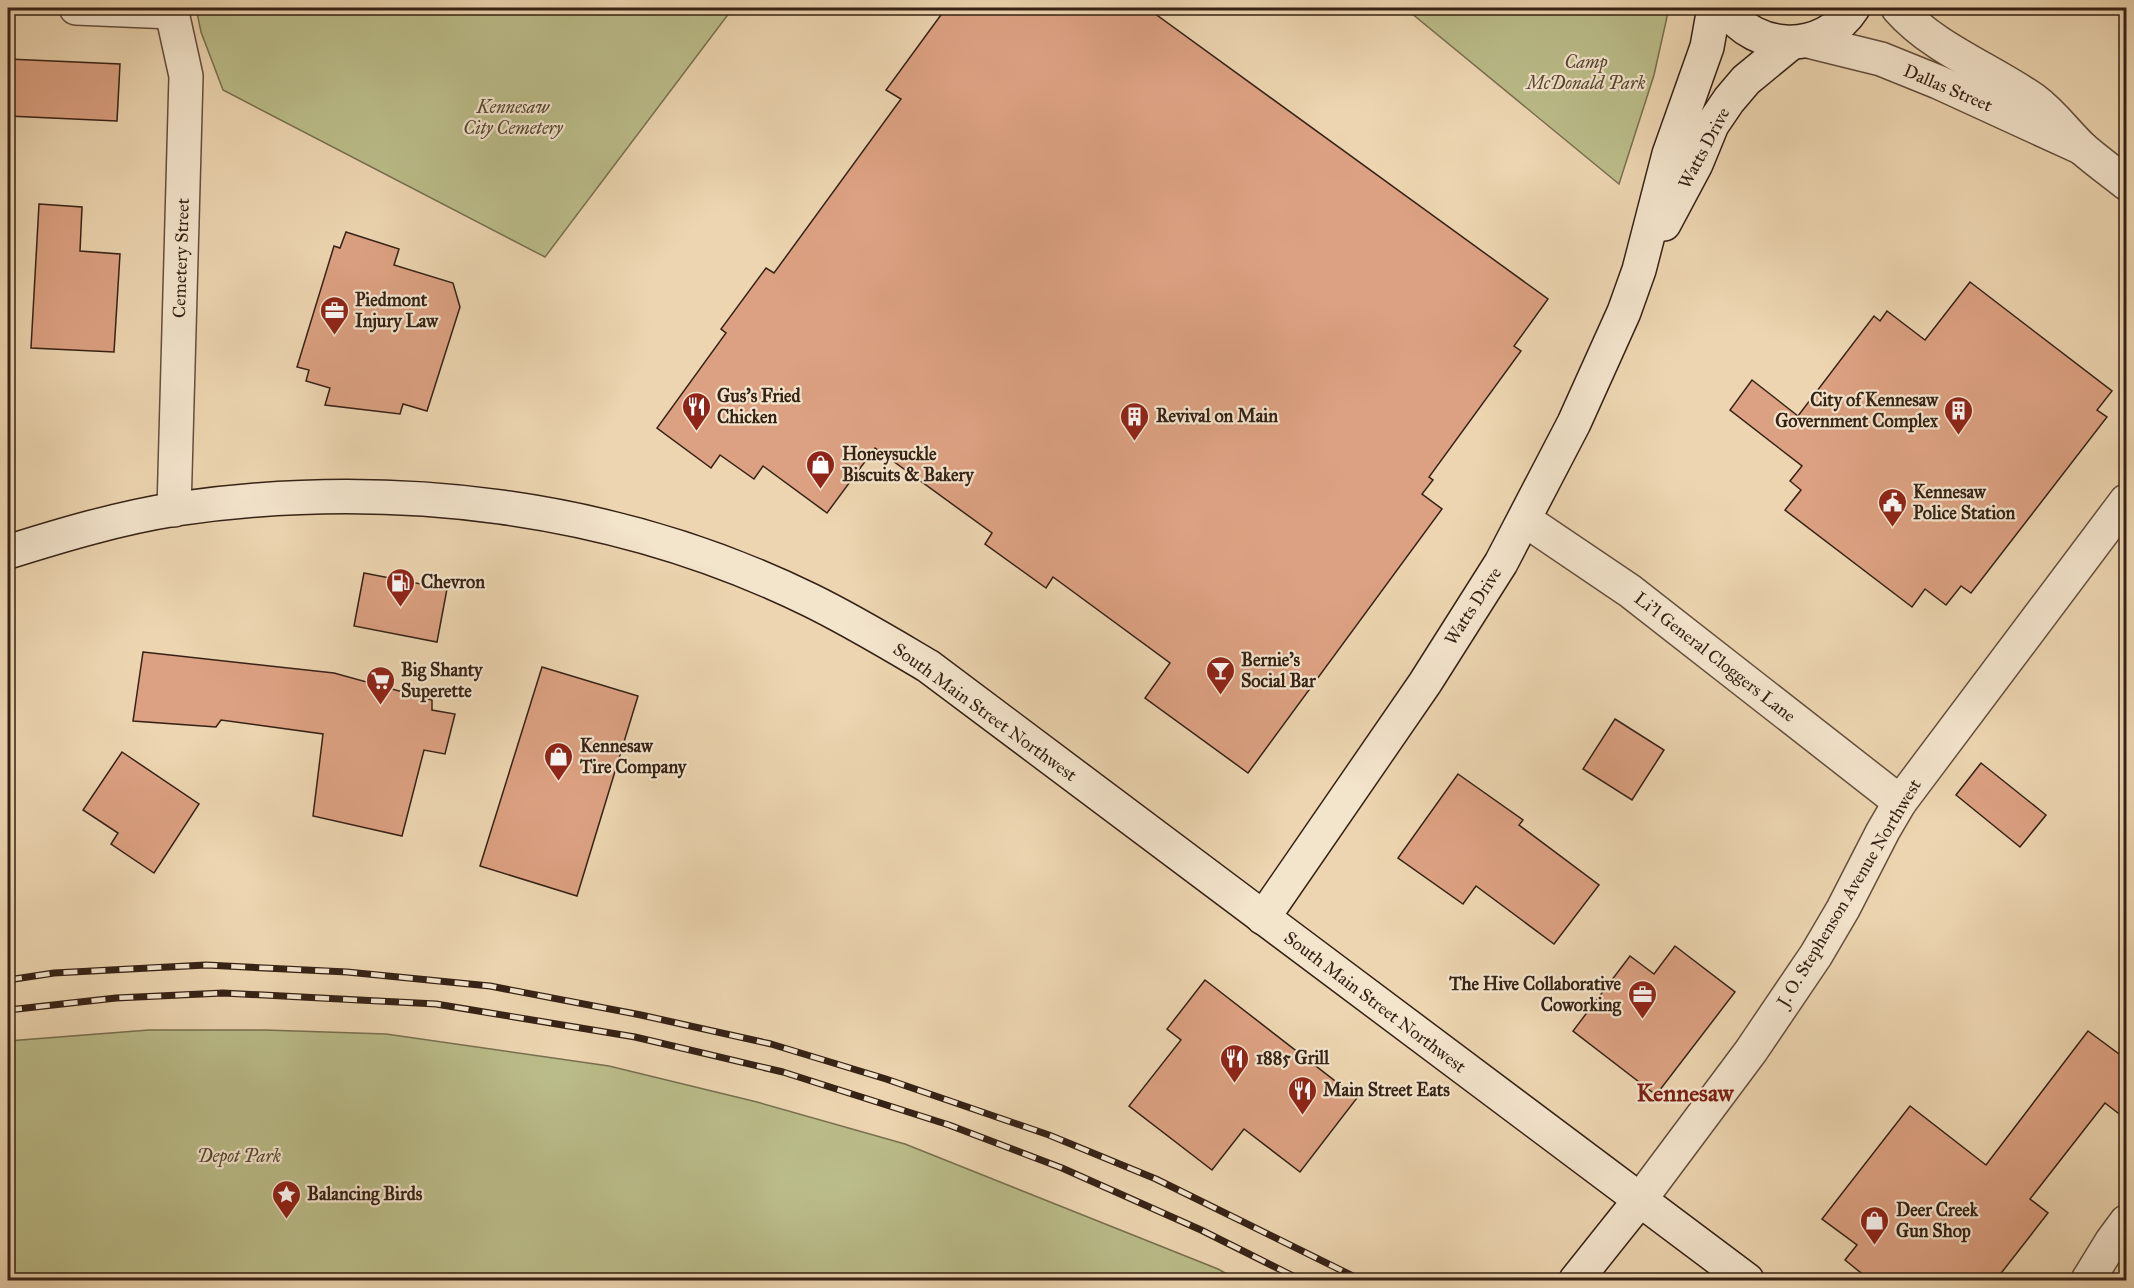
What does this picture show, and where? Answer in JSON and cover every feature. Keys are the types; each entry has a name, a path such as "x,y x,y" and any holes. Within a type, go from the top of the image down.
{"main road":[{"path":"76,8 171,10"},
{"name":"Watts Drive","path":"1263,918 1425,683 1501,564 1574,423 1624,312 1639,270 1670,154 1707,47 1714,8"},
{"name":"Dallas Street","path":"1726,8 1732,17 1749,32 1769,40 1800,42 1881,60 1927,77 2082,148"},
{"name":"Watts Drive","path":"1639,270 1696,164 1712,125 1729,100 1746,80 1800,42 1830,31 1848,16 1853,8"},
{"name":"Dallas Street","path":"1898,8 1910,22 1930,37 2009,83 2038,103 2082,148 2127,183"},
{"name":"Cemetery Street","path":"171,10 186,76 174,510"},
{"name":"South Main Street Northwest","path":"8,552 73,532 174,510 255,500 335,495 430,499 524,509 647,538 730,566 808,599 869,630 928,666 1747,1281"},
{"name":"J. O. Stephenson Avenue Northwest","path":"1576,1281 1639,1202 1751,1051 1816,956 1900,802 2127,501"},
{"name":"Li'l General Cloggers Lane","path":"1525,520 1630,591 1900,802"},
{"path":"2088,1281 2112,1241 2127,1222"}],"green space":[{"name":"Kennesaw City Cemetery","path":"196,8 733,8 545,257 223,90 201,32"},
{"name":"Camp McDonald Park","path":"1405,8 1669,8 1654,75 1619,184"},
{"name":"Depot Park","path":"149,1030 265,1030 386,1034 609,1066 757,1102 905,1144 1218,1269 1238,1280 8,1280 8,1041"}],"building":[{"name":"Revival on Main","path":"946,8 1147,8 1548,299 1514,346 1521,351 1429,477 1433,480 1422,494 1442,509 1248,773 1145,698 1170,663 1053,577 1046,588 985,544 992,533 875,448 827,513 763,466 754,479 720,455 711,468 657,428 726,333 721,329 766,268 774,273 901,99 886,90"},
{"path":"8,59 120,64 117,121 8,116"},
{"path":"39,204 82,207 80,251 120,254 114,352 31,348"},
{"path":"346,232 399,249 394,265 453,283 460,307 427,411 403,404 400,414 325,405 330,388 306,381 309,370 297,367 334,246 340,248"},
{"name":"City of Kennesaw Government Complex","path":"1970,282 2112,391 2097,410 2107,417 1971,593 1961,586 1946,605 1925,589 1912,607 1785,510 1801,490 1790,481 1802,466 1730,410 1752,380 1798,416 1874,316 1880,321 1887,311 1925,340"},
{"name":"Chevron","path":"364,573 447,589 437,642 354,626"},
{"path":"143,652 334,673 432,700 432,710 455,714 445,754 424,750 402,836 313,816 323,734 221,720 216,727 133,721"},
{"name":"Kennesaw Tire Company","path":"542,667 638,696 577,896 480,866"},
{"path":"1615,719 1664,750 1632,800 1583,769"},
{"path":"122,752 199,804 154,873 111,844 118,833 83,810"},
{"path":"1981,763 2046,815 2020,847 1956,795"},
{"path":"1458,774 1523,820 1519,825 1599,885 1554,944 1476,886 1463,904 1398,858"},
{"path":"1675,946 1735,992 1656,1095 1573,1031 1630,956 1654,974"},
{"name":"1885 Grill","path":"1205,980 1357,1098 1300,1172 1244,1129 1212,1170 1129,1106 1181,1040 1167,1029"},
{"path":"2088,1031 2127,1060 2127,1120 2105,1103 2030,1199 2048,1213 1995,1281 1871,1281 1845,1260 1857,1245 1822,1219 1910,1106 1986,1165"}],"railway":[{"path":"8,980 54,973 206,965 347,972 490,986 641,1015 771,1044 886,1079 1049,1135 1156,1179 1361,1280"},
{"path":"8,1010 116,998 223,993 436,1004 635,1037 783,1072 949,1125 1062,1168 1201,1230 1301,1280"}],"place":[{"name":"Piedmont Injury Law","path":"334,336"},
{"name":"Gus's Fried Chicken","path":"696,432"},
{"name":"City of Kennesaw Government Complex","path":"1959,436"},
{"name":"Revival on Main","path":"1135,442"},
{"name":"Honeysuckle Biscuits & Bakery","path":"821,490"},
{"name":"Kennesaw Police Station","path":"1892,528"},
{"name":"Chevron","path":"400,608"},
{"name":"Bernie's Social Bar","path":"1220,696"},
{"name":"Big Shanty Superette","path":"380,706"},
{"name":"Kennesaw Tire Company","path":"559,782"},
{"name":"The Hive Collaborative Coworking","path":"1642,1020"},
{"name":"1885 Grill","path":"1235,1084"},
{"name":"Main Street Eats","path":"1302,1116"},
{"name":"Balancing Birds","path":"286,1220"},
{"name":"Deer Creek Gun Shop","path":"1875,1246"}],"district":[{"name":"Kennesaw","path":"1685,1093"}]}
